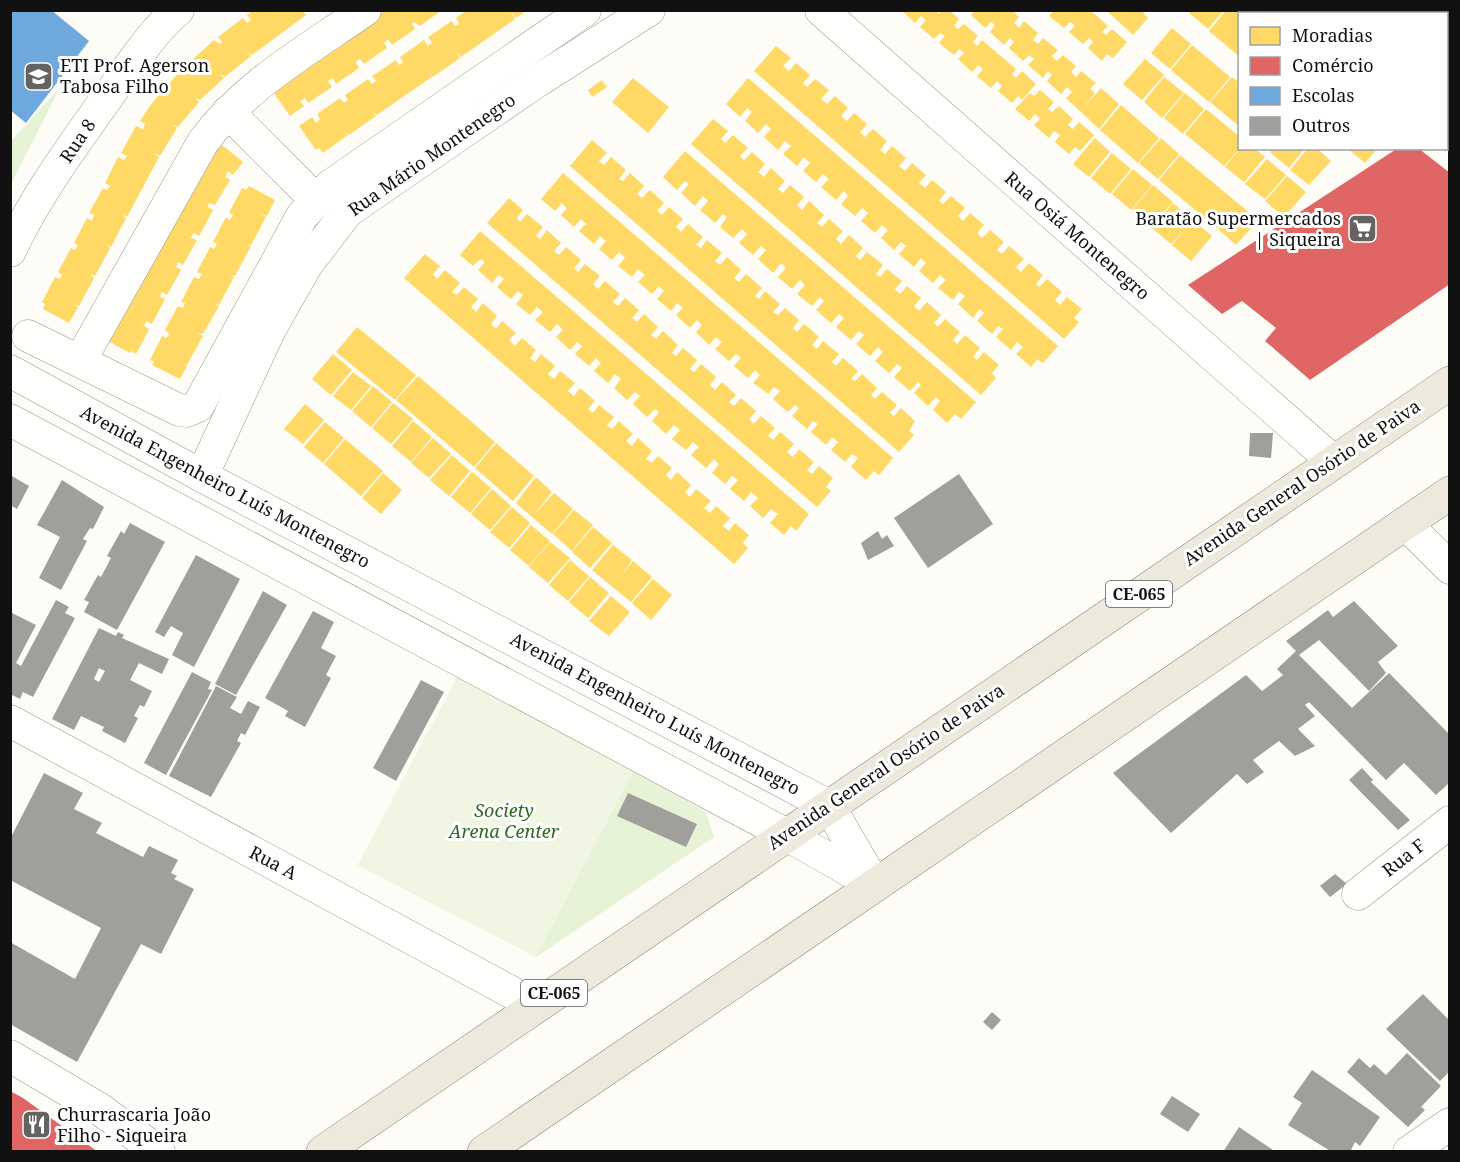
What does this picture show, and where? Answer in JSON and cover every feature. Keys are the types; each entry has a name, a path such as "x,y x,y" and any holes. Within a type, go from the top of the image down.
{"main road":[{"name":"Avenida General Osório de Paiva","path":"322,1152 1449,383"},
{"path":"484,1152 1449,493"}],"street":[{"name":"Rua 8","path":"10,251 22,227 82,133 159,26 178,10"},
{"path":"80,361 203,141 228,112 258,85 365,10"},
{"path":"28,336 178,410 187,411 198,406 302,216 315,200 330,186 585,10"},
{"name":"Rua Mário Montenegro","path":"202,476 275,322 307,264 348,211 536,82 649,10"},
{"name":"Rua Osiá Montenegro","path":"821,10 1334,462"},
{"path":"228,112 315,200"},
{"name":"Avenida Engenheiro Luís Montenegro","path":"10,371 202,476 829,806"},
{"path":"10,420 787,834 875,885"},
{"path":"1406,523 1449,568"},
{"name":"Rua A","path":"10,721 536,1005"},
{"path":"829,806 875,885"},
{"name":"Rua F","path":"1358,894 1449,822"},
{"path":"10,1056 98,1107 159,1152"},
{"path":"1409,1152 1449,1124"}],"green space":[{"path":"61,86 11,184 11,141"},
{"name":"Society Arena Center","path":"457,677 634,770 706,812 714,837 536,957 358,865"},
{"name":"Society Arena Center","path":"457,677 634,770 536,957 358,865"}],"building: Moradias":[{"path":"253,10 302,10 306,15 252,55 247,52 251,56 225,77 219,73 224,78 200,100 194,97 199,102 178,127 171,124 177,128 160,156 154,153 159,157 127,217 121,214 126,218 111,247 106,244 110,248 95,276 90,273 94,278 79,306 74,305 78,307 69,323 43,309 45,304 42,302 55,277 59,279 62,275 58,272 71,248 75,250 78,245 74,243 87,218 92,221 94,215 89,213 103,188 107,190 110,186 105,183 118,157 124,160 127,156 121,153 136,126 143,129 145,124 140,121 150,106 160,93 165,96 169,93 164,89 186,65 191,69 195,66 191,61 214,40 220,44 222,42 218,37 243,18 247,23 251,20 247,15"},
{"path":"379,10 442,10 420,26 414,22 412,24 415,29 392,45 388,39 384,43 387,48 364,64 360,59 358,60 356,62 359,68 336,84 333,78 328,81 332,87 308,103 305,98 300,101 304,106 290,116 273,92 355,26 360,33 356,26"},
{"path":"467,10 510,10 515,19 461,57 456,50 460,58 433,77 428,70 432,77 377,115 372,111 376,116 349,135 343,130 348,135 323,153 319,148 316,150 299,126 312,117 316,123 320,119 317,114 340,98 344,103 348,100 345,95 368,79 372,84 376,81 372,76 396,60 399,65 403,62 400,57 424,40 428,46 432,43 428,37 452,21 455,26 457,25 459,23 456,18"},
{"path":"510,10 527,10 516,18"},
{"path":"901,10 935,10 939,14 942,10 949,10 959,19 954,26 958,29 964,24 978,36 973,42 977,46 982,40 1016,69 1012,74 1016,78 1022,71 1036,84 1022,100 1018,96 1012,103 998,91 1002,86 997,81 991,88 977,76 983,69 978,65 972,72 958,59 964,53 959,49 954,55 939,43 945,36 940,33 934,39 920,27 926,20 921,16 915,23"},
{"path":"975,10 1012,10 1019,17 1014,23 1019,28 1024,21 1038,33 1033,40 1038,44 1043,38 1058,50 1052,56 1057,61 1063,55 1076,66 1071,72 1076,77 1081,71 1096,83 1090,89 1095,93 1083,108 1101,88 1119,104 1099,129 1066,98 1072,92 1067,87 1061,94 1047,81 1052,75 1048,71 1043,78 1028,65 1034,59 1029,55 1023,61 1009,48 1014,42 1010,38 1004,45 990,32 995,25 991,22 985,28 971,15"},
{"path":"1054,10 1090,10 1108,26 1102,32 1106,35 1112,29 1127,42 1113,58 1107,54 1102,61 1088,48 1093,42 1089,38 1083,44 1069,32 1075,26 1070,22 1064,28 1049,16"},
{"path":"1106,10 1145,10 1143,13 1148,18 1133,35"},
{"path":"1192,10 1224,10 1208,29 1189,13"},
{"path":"1226,10 1238,12 1238,55 1209,31"},
{"path":"1172,28 1191,44 1170,69 1151,53"},
{"path":"1192,45 1230,77 1209,102 1171,70"},
{"path":"776,46 791,58 783,66 789,71 796,63 810,75 803,83 807,87 815,79 829,90 821,99 827,104 835,96 848,108 841,116 847,121 854,113 867,124 860,132 865,137 873,129 887,141 880,150 885,154 892,146 906,158 899,166 905,171 912,163 926,175 919,183 925,188 932,180 946,192 939,201 943,204 951,196 965,208 958,216 963,221 970,213 984,225 977,233 982,238 990,230 1004,242 997,250 1002,254 1009,246 1024,259 1016,267 1021,272 1029,263 1043,275 1036,284 1039,287 1047,279 1062,292 1055,300 1060,305 1067,297 1082,309 1074,318 1079,322 1064,339 754,71"},
{"path":"1145,59 1164,75 1142,100 1123,84"},
{"path":"1164,77 1184,93 1162,118 1144,102"},
{"path":"1232,77 1238,82 1238,125 1210,102"},
{"path":"633,78 669,107 648,133 612,102"},
{"path":"748,78 1058,346 1043,363 1037,359 1031,367 1016,354 1023,347 1017,342 1011,350 996,337 1003,329 998,326 992,334 977,321 984,313 980,309 973,318 958,304 965,296 959,292 953,300 938,288 946,280 940,275 933,283 919,271 926,263 921,258 914,267 899,254 906,246 901,242 894,250 881,238 888,230 882,225 875,233 861,221 868,213 862,208 855,216 841,204 848,196 844,191 836,200 821,187 829,179 823,174 816,182 803,171 810,163 804,157 797,166 783,154 791,146 785,141 778,150 764,137 771,129 766,124 758,133 745,121 752,112 747,108 740,117 726,104"},
{"path":"602,80 607,87 592,97 588,90"},
{"path":"1040,90 1054,102 1048,109 1052,112 1059,106 1073,119 1068,125 1073,129 1079,122 1094,135 1080,151 1075,147 1069,154 1055,142 1060,135 1054,131 1049,138 1034,125 1040,119 1035,114 1029,121 1015,109 1030,93 1034,96"},
{"path":"1185,93 1204,109 1183,134 1164,118"},
{"path":"1121,105 1159,138 1138,163 1100,130"},
{"path":"1206,109 1238,135 1238,150 1224,166 1185,134"},
{"path":"713,119 728,131 721,139 725,143 733,135 748,148 740,156 744,160 752,152 765,164 758,172 764,177 771,168 785,181 778,189 783,193 790,185 804,197 797,205 802,210 809,201 824,215 817,223 822,227 829,219 843,231 836,239 841,244 849,235 863,248 856,256 860,260 867,252 883,265 876,274 880,277 887,269 902,281 895,289 900,294 907,286 921,298 914,306 919,311 927,302 941,315 934,323 938,327 945,319 960,332 953,340 957,344 965,335 980,348 973,357 977,360 984,352 999,365 992,373 996,378 981,395 691,144"},
{"path":"1095,138 1110,152 1089,177 1073,164"},
{"path":"1161,138 1179,154 1158,179 1139,163"},
{"path":"592,140 607,153 599,161 604,165 611,157 626,170 619,179 623,181 630,173 644,186 637,194 642,198 650,190 664,203 657,211 662,215 669,207 683,219 676,227 681,232 688,224 703,237 696,245 701,248 707,240 722,253 715,261 720,265 727,257 741,270 734,278 739,282 746,274 762,288 755,296 759,299 765,291 780,304 773,312 778,315 785,308 799,320 793,328 797,332 804,324 819,337 812,345 817,349 823,341 839,354 832,362 836,366 843,358 858,371 851,379 855,381 862,374 877,388 871,395 875,399 882,392 897,405 890,413 894,416 901,408 915,421 909,431 914,435 899,452 570,166"},
{"path":"215,143 220,148 222,145 243,162 233,175 228,171 225,177 230,180 215,205 209,203 208,207 213,210 199,236 194,233 192,235 191,238 197,240 183,265 178,262 176,267 181,270 167,295 162,292 160,297 165,299 152,324 147,321 145,324 144,326 149,329 136,354 131,351 130,353 104,339"},
{"path":"1238,150 1256,150 1265,157 1244,182 1225,167"},
{"path":"1272,150 1303,150 1289,168 1270,152"},
{"path":"1306,150 1318,150 1331,161 1309,185 1290,170"},
{"path":"1349,150 1376,150 1365,163"},
{"path":"685,151 976,402 961,419 955,414 947,423 933,410 940,401 936,397 928,406 914,393 921,385 918,382 910,391 894,377 902,368 897,364 889,373 875,361 883,352 878,347 870,356 856,344 864,335 859,331 851,340 836,327 844,318 839,314 831,323 816,310 824,301 820,297 812,306 797,294 805,285 800,280 792,289 778,277 786,268 781,263 773,273 758,259 766,250 761,246 753,255 739,243 747,234 742,229 733,238 720,227 727,217 723,214 715,223 700,210 708,201 703,196 695,206 681,193 689,184 685,181 677,190 663,177"},
{"path":"1112,153 1131,169 1110,194 1091,178"},
{"path":"1180,155 1258,220 1236,245 1218,229 1232,211 1217,228 1159,180"},
{"path":"1267,159 1286,175 1265,199 1245,184"},
{"path":"1133,169 1152,185 1131,210 1112,194"},
{"path":"563,173 893,458 879,475 874,471 866,480 851,467 858,458 852,454 845,462 831,450 838,442 832,437 826,445 811,432 818,424 813,421 807,429 792,416 799,408 795,405 788,412 773,399 780,391 774,387 768,394 753,383 760,375 755,370 748,378 734,366 741,358 736,354 729,361 715,349 722,342 716,337 709,345 696,332 702,325 697,320 690,328 676,315 683,308 677,303 671,311 657,299 664,291 659,286 652,294 638,282 645,275 638,269 632,277 618,266 625,258 619,252 612,260 599,249 606,241 600,236 594,244 579,231 586,224 581,219 574,227 561,215 567,208 562,203 555,211 541,199"},
{"path":"1287,176 1306,192 1284,217 1265,201"},
{"path":"1153,185 1173,202 1151,226 1132,210"},
{"path":"249,186 275,200 267,216 261,214 266,217 251,245 245,243 251,246 235,276 229,274 234,277 219,305 213,303 219,306 203,334 197,333 203,336 187,365 181,363 187,366 180,379 152,365 154,362 150,360 162,336 166,338 168,336 169,333 165,330 178,306 183,308 185,303 181,302 194,277 199,279 202,274 197,272 210,247 214,249 217,244 213,242 226,217 230,220 233,215 229,213 242,188 246,190"},
{"path":"509,198 523,210 517,218 520,222 527,214 543,227 536,236 540,239 547,230 561,243 554,251 559,255 566,247 581,260 574,268 578,272 585,264 600,276 593,284 598,289 605,281 620,294 613,302 618,306 625,298 639,310 632,318 637,322 644,314 658,327 651,335 656,339 663,331 678,345 672,353 676,356 683,348 697,360 690,369 694,372 701,364 716,377 710,385 715,390 722,382 736,395 729,402 734,406 741,398 756,411 749,419 754,424 761,416 775,428 768,436 773,440 780,432 794,444 787,452 793,457 799,449 814,462 807,470 812,474 819,466 833,478 826,487 831,491 817,507 487,223"},
{"path":"1173,203 1212,236 1191,261 1172,245 1184,230 1171,244 1152,228"},
{"path":"480,231 809,514 796,531 791,526 784,535 770,523 778,514 771,509 763,518 750,506 758,498 751,492 744,501 730,489 738,480 732,476 725,484 712,473 719,464 714,459 706,468 691,455 699,447 693,442 686,450 672,439 680,430 674,425 666,434 652,421 659,412 655,409 647,417 633,404 640,396 635,392 627,400 614,388 621,379 615,374 608,383 594,371 601,363 596,358 589,366 575,354 582,346 577,342 570,350 556,337 563,330 557,324 550,332 535,320 543,312 537,307 530,315 516,304 523,295 518,291 511,299 497,287 504,279 499,275 492,283 478,270 485,262 480,259 473,266 460,255"},
{"path":"425,254 440,266 433,274 437,279 445,270 460,283 452,292 457,295 464,287 478,299 471,307 476,312 483,303 497,316 491,324 496,329 502,321 516,333 509,340 515,346 522,338 536,350 530,358 535,362 541,354 555,366 548,374 554,379 560,371 575,383 568,391 574,396 580,388 595,401 588,409 593,413 599,405 614,417 607,425 612,429 619,421 633,434 626,441 632,446 638,438 652,451 646,459 652,463 658,456 672,468 666,475 671,480 677,472 691,485 685,492 690,497 696,489 711,501 704,508 710,513 716,506 730,518 723,526 729,531 735,523 749,535 743,543 748,548 734,564 404,278"},
{"path":"357,327 416,375 395,400 336,352"},
{"path":"333,354 352,370 331,395 312,379"},
{"path":"353,372 371,386 351,410 333,396"},
{"path":"418,376 495,442 474,467 396,400"},
{"path":"373,386 392,402 371,427 352,411"},
{"path":"393,403 413,419 391,444 372,428"},
{"path":"305,404 324,420 303,444 284,429"},
{"path":"413,421 432,437 411,462 392,446"},
{"path":"325,422 344,438 323,463 304,447"},
{"path":"433,438 451,454 429,478 411,463"},
{"path":"345,439 383,471 361,496 324,464"},
{"path":"496,443 534,476 513,501 475,468"},
{"path":"452,455 470,471 449,496 430,480"},
{"path":"472,472 491,488 470,513 451,497"},
{"path":"383,473 402,490 381,514 362,498"},
{"path":"536,477 552,492 532,517 516,503"},
{"path":"492,489 511,506 490,530 471,514"},
{"path":"554,493 573,509 552,534 532,517"},
{"path":"512,507 530,523 509,548 490,532"},
{"path":"574,510 593,525 572,551 553,534"},
{"path":"531,525 550,541 529,566 510,550"},
{"path":"593,527 612,543 590,568 572,552"},
{"path":"550,542 570,558 548,583 529,567"},
{"path":"613,545 632,560 621,576 633,561 652,577 631,602 592,570"},
{"path":"570,560 589,576 568,601 549,585"},
{"path":"590,577 609,593 588,618 569,602"},
{"path":"653,579 672,595 651,620 632,603"},
{"path":"611,596 630,612 609,636 589,621"}],"building: Comércio":[{"name":"Baratão Supermercados | Siqueira","path":"1395,150 1421,150 1450,173 1450,284 1310,380 1265,341 1276,328 1242,301 1222,314 1188,285"},
{"name":"Churrascaria João Filho - Siqueira","path":"10,1091 23,1098 98,1152 10,1152"}],"building: Escolas":[{"name":"ETI Prof. Agerson Tabosa Filho","path":"10,10 51,10 89,41 26,123 10,110"}],"building: Outros":[{"path":"1250,433 1273,433 1271,458 1249,456"},
{"path":"959,474 993,524 928,568 894,518"},
{"path":"10,475 29,486 17,509 10,505"},
{"path":"62,480 104,507 93,529 90,528 83,539 87,541 61,590 39,578 60,537 37,525"},
{"path":"130,523 165,542 117,630 84,612 89,602 84,600 98,575 101,577 111,558 107,556 121,531 124,534"},
{"path":"878,531 882,539 887,535 894,546 868,560 861,543"},
{"path":"196,555 240,579 194,667 172,655 183,633 171,626 164,637 155,632"},
{"path":"263,591 287,605 236,695 215,684"},
{"path":"56,600 69,607 65,613 75,618 33,697 23,692 20,699 10,694 10,612 36,625 16,663 21,666"},
{"path":"1354,601 1398,646 1378,662 1386,673 1369,691 1319,640 1299,655 1352,708 1389,673 1450,735 1450,782 1436,795 1404,763 1386,780 1309,702 1305,705 1315,716 1298,729 1315,746 1295,756 1279,741 1253,760 1264,772 1247,784 1237,774 1171,833 1113,773 1246,675 1262,691 1283,675 1277,669 1296,651 1286,641 1328,610 1333,617"},
{"path":"313,611 334,622 321,648 336,656 326,675 331,678 305,727 285,716 288,711 265,698"},
{"path":"99,628 116,636 118,632 124,635 122,638 169,659 162,674 139,663 130,680 152,691 144,707 140,705 134,716 138,718 125,743 102,731 104,727 81,716 74,730 52,719","holes":["99,668 105,671 99,682 94,679"]},
{"path":"192,672 211,682 208,689 212,690 166,775 144,763"},
{"path":"421,680 444,692 396,781 373,768"},
{"path":"216,686 237,697 230,708 241,714 248,701 260,707 245,735 241,733 237,741 241,743 211,797 169,776"},
{"path":"1362,768 1373,780 1371,782 1410,820 1398,830 1349,780"},
{"path":"44,773 83,793 74,809 102,823 96,833 143,857 149,846 178,860 171,873 177,876 174,879 194,889 161,954 141,944 77,1062 10,1024 10,942 75,979 101,928 10,880 10,839"},
{"path":"628,793 697,824 686,847 617,816"},
{"path":"1335,874 1347,884 1330,897 1320,886"},
{"path":"1423,994 1450,1021 1450,1071 1440,1081 1386,1029"},
{"path":"992,1012 1001,1020 992,1030 983,1022"},
{"path":"1407,1053 1441,1086 1421,1107 1425,1110 1408,1127 1347,1072 1359,1058 1370,1068 1374,1064 1386,1075"},
{"path":"1312,1070 1380,1117 1360,1146 1355,1142 1350,1152 1332,1152 1288,1125 1302,1103 1293,1097"},
{"path":"1172,1096 1200,1114 1188,1132 1160,1114"},
{"path":"1239,1127 1258,1140 1276,1152 1223,1152"}],"place":[{"name":"ETI Prof. Agerson Tabosa Filho","path":"39,76"},
{"name":"Baratão Supermercados | Siqueira","path":"1362,229"},
{"name":"Churrascaria João Filho - Siqueira","path":"36,1125"}]}
